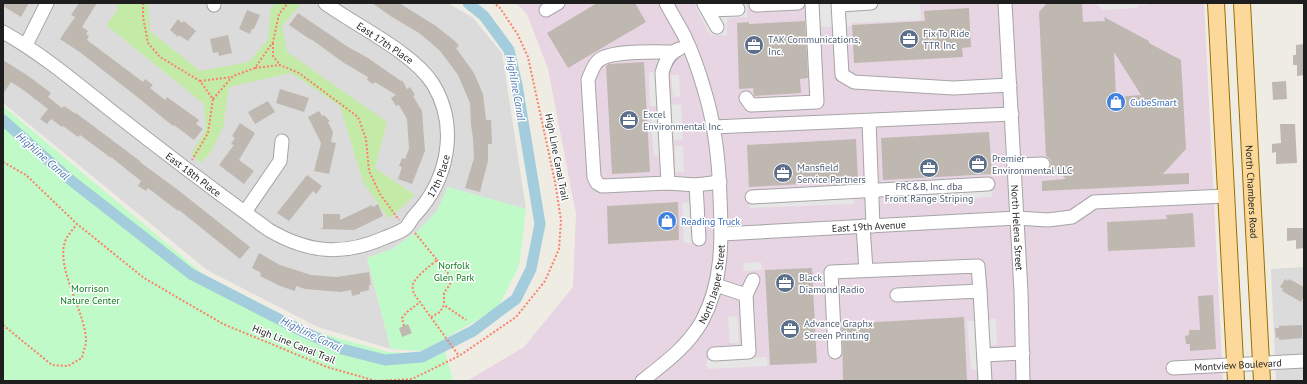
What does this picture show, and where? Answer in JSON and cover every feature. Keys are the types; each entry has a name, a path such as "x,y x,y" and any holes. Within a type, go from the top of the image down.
{"main road":[{"path":"1216,3 1236,381"},
{"name":"North Chambers Road","path":"1242,3 1262,381"}],"street":[{"path":"26,45 47,3"},
{"name":"East 17th Place","path":"325,3 398,50 426,73 437,91 445,114"},
{"path":"546,10 558,3"},
{"name":"North Jasper Street","path":"642,381 658,376 672,358 688,342 701,322 710,303 716,285 721,250 722,234 719,164 713,127 704,90 688,46 666,3"},
{"path":"756,5 798,3"},
{"path":"746,98 751,105 817,102 812,3"},
{"path":"871,3 838,4 842,75 854,82 952,88 1010,85"},
{"name":"North Helena Street","path":"1005,3 1017,218 1023,381"},
{"path":"706,7 738,9"},
{"path":"706,7 717,27"},
{"name":"East 18th Place","path":"3,32 26,45 61,70 108,108 245,212 283,238 319,249 348,249 360,247 405,229"},
{"path":"688,46 673,52 623,53 599,60 594,66 588,80 594,177 597,183 602,186 668,183 696,185 720,182"},
{"path":"668,183 662,73 665,62 673,52"},
{"name":"17th Place","path":"405,229 410,219 422,208 438,183 446,153 447,134 445,114"},
{"path":"713,127 1012,114"},
{"path":"866,270 868,226 872,190 869,121"},
{"path":"245,212 280,161 282,142"},
{"path":"1014,165 1043,164"},
{"path":"752,197 988,184"},
{"path":"696,185 699,239"},
{"name":"East 19th Avenue","path":"722,234 1017,218 1048,220 1072,217 1094,202 1226,196"},
{"path":"835,352 830,272 978,266 985,381"},
{"path":"714,354 749,352 746,295 753,280"},
{"path":"716,285 746,295"},
{"path":"897,295 980,291"},
{"path":"984,355 1023,353"},
{"name":"Montview Boulevard","path":"1173,368 1304,361"}],"path":[{"path":"143,3 143,16 148,43 160,57 200,81 213,99"},
{"path":"280,65 273,56 273,42 279,14 288,3"},
{"name":"High Line Canal Trail","path":"3,162 26,175 77,224 144,278 223,324 327,367 376,381 412,379 459,356 516,317 545,281 559,249 561,220 555,182 528,56 518,35 500,8 494,3"},
{"path":"255,68 273,42"},
{"path":"200,81 233,76 255,68 280,65 300,72 358,117 366,140 369,171 380,194 405,229 414,232 450,278 450,286 444,293 444,305 440,312 431,317"},
{"path":"187,168 208,133 213,99 233,76"},
{"path":"3,324 52,365 68,366 82,358 86,342 84,323 68,278 63,256 66,240 77,224"},
{"path":"437,260 416,279 412,289 414,294 459,356"},
{"path":"404,326 402,318 404,314 420,302"},
{"path":"444,305 466,320"}],"shaded area":[{"path":"3,3 448,3 473,18 502,53 526,209 448,187 437,211 419,230 392,249 367,258 391,349 318,327 207,270 3,103"},
{"path":"516,3 1204,3 1223,381 467,381 524,347 573,287 576,214 548,69 527,14"},
{"path":"696,3 747,3 747,17 727,18 727,35 710,35 695,6"},
{"path":"818,3 920,3 921,20 852,23 851,26 820,27"},
{"path":"1095,3 1147,3 1147,5 1139,5 1136,8 1103,10"},
{"path":"649,72 657,72 660,106 650,106"},
{"path":"671,75 679,75 680,96 673,97"},
{"path":"681,104 683,140 674,140 671,105"},
{"path":"650,113 660,113 662,156 654,156"},
{"path":"675,146 683,146 684,172 675,172"},
{"path":"991,189 992,197 883,202 882,194"},
{"path":"854,197 854,204 750,208 749,200"},
{"path":"690,202 693,243 684,243 682,203"},
{"path":"761,262 762,270 744,271 743,263"},
{"path":"1304,267 1304,381 1276,381 1271,269"},
{"path":"737,316 739,343 730,343 728,317"},
{"path":"987,319 996,319 997,345 988,345"},
{"path":"967,321 977,321 980,370 971,370"},
{"path":"767,357 767,366 707,369 706,360"}],"green space":[{"path":"118,3 148,3 150,31 200,71 249,62 268,39 271,8 276,3 300,3 301,4 282,26 287,52 387,122 375,168 415,195 389,219 363,182 340,106 291,73 229,87 223,127 210,153 201,163 191,155 206,129 204,104 106,25 117,11"},
{"name":"Morrison Nature Center","path":"3,106 203,274 316,332 388,352 423,354 443,343 453,381 3,381"},
{"name":"Norfolk Glen Park","path":"448,187 526,209 519,266 498,308 423,351 391,349 367,258 392,249 419,230 437,211"}],"building":[{"path":"3,3 29,3 21,17 3,6"},
{"path":"79,3 97,3 82,27 88,31 86,34 89,36 87,40 143,82 145,79 153,85 150,88 165,100 167,97 199,120 196,124 203,129 194,140 174,125 173,126 81,53 60,39 75,17 71,15"},
{"path":"372,3 399,3 436,26 459,46 456,48 474,73 483,94 486,120 491,120 492,144 488,144 488,161 480,192 465,188 474,158 473,138 470,103 458,75 441,52 430,42 419,33"},
{"path":"597,3 635,3 646,22 568,68 547,33"},
{"path":"1047,3 1082,3 1083,22 1105,21 1104,17 1181,60 1186,149 1163,174 1189,173 1189,184 1042,191 1042,181 1066,179 1051,165 1050,159 1046,156 1039,12","holes":["1114,52 1141,95 1116,97"]},
{"path":"969,8 971,47 962,48 963,57 854,63 852,25 925,21 924,11"},
{"path":"247,10 260,15 254,29 252,29 250,34 239,29"},
{"path":"298,13 348,47 368,58 401,81 402,80 407,89 410,87 415,95 413,96 422,111 425,151 412,184 398,179 402,167 399,166 402,158 405,159 409,149 407,119 399,105 396,106 391,98 396,95 375,82 373,84 367,80 368,77 344,63 289,25"},
{"path":"178,19 182,23 184,21 196,31 188,41 179,35 178,37 170,30"},
{"path":"805,21 808,78 800,79 801,93 754,96 753,88 739,89 737,23 749,22 749,24"},
{"path":"228,35 232,53 219,56 218,52 213,53 210,39"},
{"path":"1304,44 1304,75 1297,76 1297,65 1293,65 1293,55 1296,55 1296,45"},
{"path":"3,60 27,75 51,93 48,97 62,108 64,106 76,113 178,190 250,247 240,259 179,210 178,211 148,188 146,191 138,186 141,181 80,135 78,137 51,119 47,124 40,119 48,109 22,89 11,82 3,94"},
{"path":"644,62 650,172 612,174 606,66 609,64"},
{"path":"1286,81 1287,99 1273,100 1272,82"},
{"path":"280,89 309,98 304,112 276,103"},
{"path":"268,101 275,112 255,124 248,112"},
{"path":"319,111 322,116 324,115 330,121 328,122 333,132 331,142 336,143 329,174 314,171 321,143 308,117"},
{"path":"240,123 255,133 239,160 254,171 244,184 219,165 234,145 231,144 235,138 232,136"},
{"path":"1280,124 1295,124 1297,163 1276,164 1276,152 1272,153 1272,144 1281,143"},
{"path":"989,132 992,174 883,180 881,138"},
{"path":"856,139 858,181 749,187 747,145"},
{"path":"307,175 322,186 316,194 313,191 289,221 277,213"},
{"path":"678,202 679,240 608,244 607,206"},
{"path":"378,204 383,216 354,230 319,229 323,228 323,214 340,214 340,220 372,205 373,207"},
{"path":"1193,213 1195,247 1108,251 1107,222 1167,219 1166,215"},
{"path":"1287,228 1304,228 1304,248 1296,249 1296,240 1287,241"},
{"path":"259,253 280,265 311,275 337,277 369,272 371,285 369,285 369,290 352,296 351,290 341,292 305,289 296,286 295,291 280,286 260,276 261,273 252,268"},
{"path":"812,268 817,363 770,365 765,270"},
{"path":"1285,279 1288,281 1289,279 1304,287 1304,296 1301,302 1282,291 1283,289 1280,287"},
{"path":"1213,295 1216,349 1190,351 1190,344 1186,344 1185,336 1189,335 1189,330 1200,330 1198,296"},
{"path":"964,317 967,381 843,381 842,324"},
{"path":"408,324 412,333 402,337 399,328"},
{"path":"1302,325 1302,338 1279,340 1279,337 1276,338 1275,328 1279,328 1279,326"}],"waterway":[{"name":"Highline Canal","path":"3,120 68,178 191,274 304,332 342,349 385,360 422,357 473,331 516,299 531,269 540,224 517,85 509,50 484,16 468,3"}],"place":[{"name":"Fix To Ride TTR Inc","path":"909,39"},
{"name":"TAK Communications, Inc.","path":"754,45"},
{"name":"CubeSmart","path":"1116,102"},
{"name":"Excel Environmental Inc.","path":"629,120"},
{"name":"Premier Environmental LLC","path":"978,164"},
{"name":"FRC&B, Inc. dba Front Range Striping","path":"929,168"},
{"name":"Mansfield Service Partners","path":"783,173"},
{"name":"Reading Truck","path":"667,221"},
{"name":"Black Diamond Radio","path":"785,283"},
{"name":"Advance Graphx Screen Printing","path":"790,329"}]}
